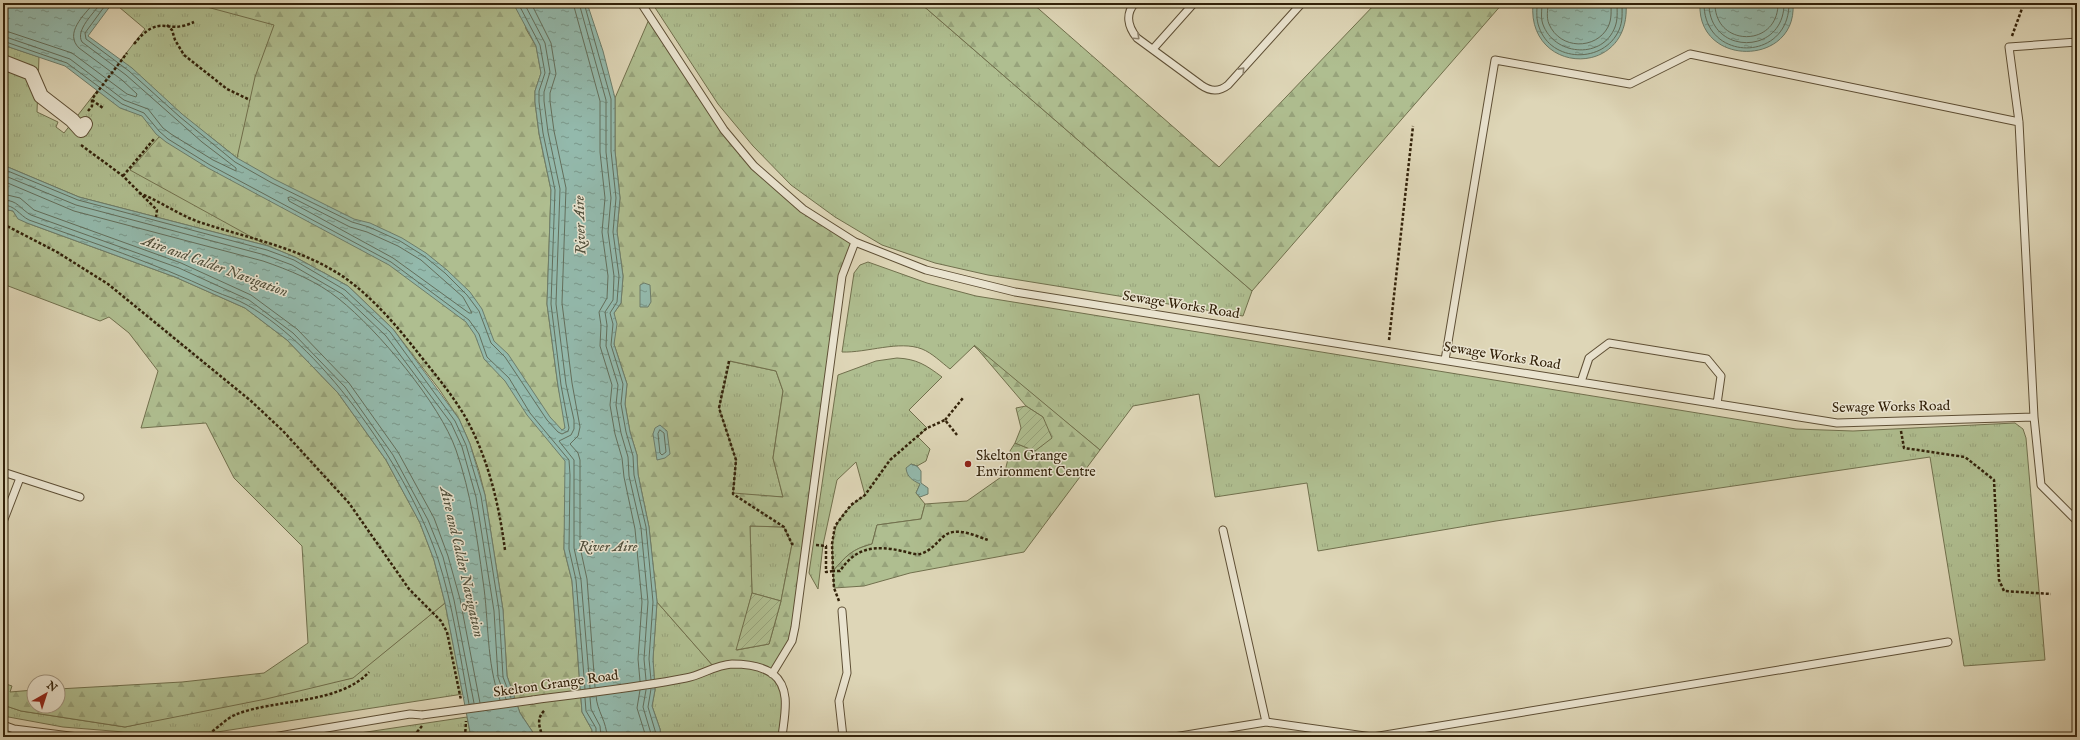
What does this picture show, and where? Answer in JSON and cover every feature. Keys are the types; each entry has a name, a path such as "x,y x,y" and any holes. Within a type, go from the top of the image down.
{"street":[{"path":"3,62 31,73 41,96 83,127"}],"lane":[{"name":"Sewage Works Road","path":"641,3 720,124 754,166 803,209 855,242 926,270 1015,292 1837,423 2034,417"},
{"path":"1135,3 1131,8 1128,24 1137,38 1206,89 1218,91 1228,85 1302,3"},
{"path":"1153,49 1194,3"},
{"path":"2077,42 2009,47 2019,122 2034,417 2041,485 2077,521"},
{"path":"1445,360 1495,60 1630,84 1690,54 2019,122"},
{"path":"782,737 786,707 781,682 772,674 792,641 796,627 842,276 855,242"},
{"path":"1581,382 1589,358 1609,343 1708,359 1721,376 1717,404"},
{"path":"3,472 80,496"},
{"path":"3,522 20,478"},
{"path":"1223,530 1266,722"},
{"path":"842,611 847,673 839,701 844,737"},
{"path":"1174,737 1266,722 1373,737 1948,642"},
{"name":"Skelton Grange Road","path":"273,737 410,714 422,715 688,678 714,667 732,664 758,667 772,674"},
{"path":"3,725 14,729 78,737"}],"path":[{"path":"2009,47 2024,3"},
{"path":"134,44 144,32 158,25 184,27 194,22"},
{"path":"166,26 172,30 184,55 226,89 250,100"},
{"path":"127,53 92,100 92,106 84,117 81,146 123,176 157,210 156,217"},
{"path":"92,100 103,108"},
{"path":"1388,351 1413,126"},
{"path":"123,176 154,139"},
{"path":"139,193 198,222 279,247 308,259 345,278 375,304 399,329 467,420 490,474 500,515 505,550"},
{"path":"3,224 57,252 108,284 251,401 283,431 349,503 409,589 441,621 447,632 462,703"},
{"path":"729,361 719,408 736,460 733,494 784,527 792,544 826,546 826,572 840,571 847,561 858,552 875,548 918,555 931,549 946,534 964,532 988,540"},
{"path":"842,611 834,588 832,544 835,526 851,505 865,495 890,460 927,428 945,420 963,398"},
{"path":"945,420 956,435"},
{"path":"1900,421 1904,448 1965,457 1994,480 1999,580 2004,591 2051,594"},
{"path":"204,737 236,714 341,690 360,682 369,672"},
{"path":"543,737 539,721 540,715 549,706"},
{"path":"465,717 465,737"},
{"path":"416,737 417,732"}],"green space":[{"path":"130,3 368,3 295,257 268,246 79,197 3,165 3,45 39,57 37,112 58,122 56,127 64,133 145,29 119,7"},
{"path":"192,3 521,3 526,29 536,46 541,73 535,91 535,102 539,134 551,190 547,304 558,386 565,420 566,475 564,549 572,581 582,712 592,730 592,737 536,737 520,713 507,676 503,610 485,495 479,471 470,444 459,419 439,389 393,329 348,286 295,257 268,246 130,170 159,137 208,135 237,158 255,77 274,25"},
{"path":"652,3 920,3 1252,291 1243,316 988,275 935,263 882,245 835,217 791,185 753,146 718,104"},
{"path":"920,3 1032,3 1219,167 1376,3 1503,3 1252,291"},
{"path":"650,17 678,62 754,166 803,209 855,242 842,276 795,627 772,674 758,667 714,667 657,602 649,527 638,474 637,455 630,432 625,404 627,384 614,344 614,313 621,303 623,276 617,232 620,198 615,151 615,98","holes":["730,361 776,371 783,391 773,458 783,497 733,493 736,460 719,408","750,526 784,527 792,544 781,601 769,644 737,650 752,593"]},
{"path":"3,209 13,211 27,223 175,277 245,308 287,340 338,393 386,460 420,523 434,560 445,603 353,678 266,699 125,727 40,714 66,714 66,689 182,682 264,673 308,643 302,546 234,478 206,423 141,428 158,371 129,333 109,317 100,321 3,284"},
{"path":"868,262 927,283 976,296 1796,429 1853,431 2015,423 2023,429 2026,438 2045,660 1964,666 1930,457 1496,521 1318,551 1307,483 1215,497 1199,394 1133,406 1100,450 974,346 950,369 929,353 922,349 913,347 893,346 862,351 842,352 854,273 860,265"},
{"path":"974,345 1100,450 1024,552 910,573 864,586 834,588 833,571 854,551 872,544 877,525 921,519 925,504 967,501 1004,475 1010,451 1015,443 1035,451 1043,417 1026,406"},
{"path":"897,358 921,363 942,377 909,410 927,428 918,437 930,449 926,461 917,466 911,464 920,484 916,493 925,504 921,519 877,525 872,544 854,551 833,571 833,546 836,527 846,511 865,495 856,462 837,480 823,545 818,589 809,573 838,375 876,361"},
{"path":"729,361 776,371 783,391 773,458 783,497 733,494 736,460 719,408"},
{"path":"1026,406 1043,417 1052,438 1035,451 1015,443 1021,428 1016,408"},
{"path":"750,526 784,527 792,544 781,601 752,593"},
{"path":"752,593 781,601 769,644 736,650"},
{"path":"657,602 714,667 732,664 772,674 785,695 782,737 661,737 660,729 652,706 655,690 653,659"},
{"path":"445,603 463,694 217,732 124,732 63,727 3,716 3,705 26,712 26,714 40,714 125,727 352,678"},
{"path":"3,683 12,686 10,692 26,691 26,712 3,705"},
{"path":"467,717 471,737 333,737"}],"water":[{"name":"River Aire","path":"3,3 130,3 119,7 111,5 88,36 132,68 182,114 237,158 274,179 354,219 370,223 402,238 426,253 447,270 470,292 482,309 494,341 508,354 550,417 562,430 565,428 547,304 551,190 539,133 535,102 535,91 541,73 536,46 513,3 587,3 603,51 615,98 615,151 620,198 617,231 623,276 621,303 614,313 617,324 614,344 627,384 625,404 630,432 637,455 638,474 649,527 657,602 653,659 655,690 652,706 660,729 661,737 592,737 592,730 582,712 572,581 564,549 565,461 527,415 505,381 484,359 475,335 466,322 389,265 208,168 166,142 156,134 142,116 120,108 65,66 3,45"},
{"path":"1533,3 1626,3 1623,28 1613,45 1597,56 1579,59 1561,55 1545,44 1535,27"},
{"path":"1700,3 1793,3 1790,24 1780,39 1765,48 1747,51 1729,48 1714,39 1703,24"},
{"name":"Aire and Calder Navigation","path":"3,165 79,197 268,246 295,257 348,286 393,329 459,419 470,444 485,495 503,610 507,676 520,713 536,737 471,737 445,603 434,560 420,523 386,460 338,393 287,340 245,308 175,277 27,223 18,219 13,211 3,209"},
{"path":"644,283 650,285 651,302 648,307 640,307 640,285"},
{"path":"660,425 667,431 670,454 665,458 657,460 653,434 655,428"},
{"path":"911,464 917,466 921,471 921,483 928,488 928,494 920,497 916,493 920,484 910,478 907,474 906,468"}],"place":[{"name":"Skelton Grange Environment Centre","path":"968,464"}]}
